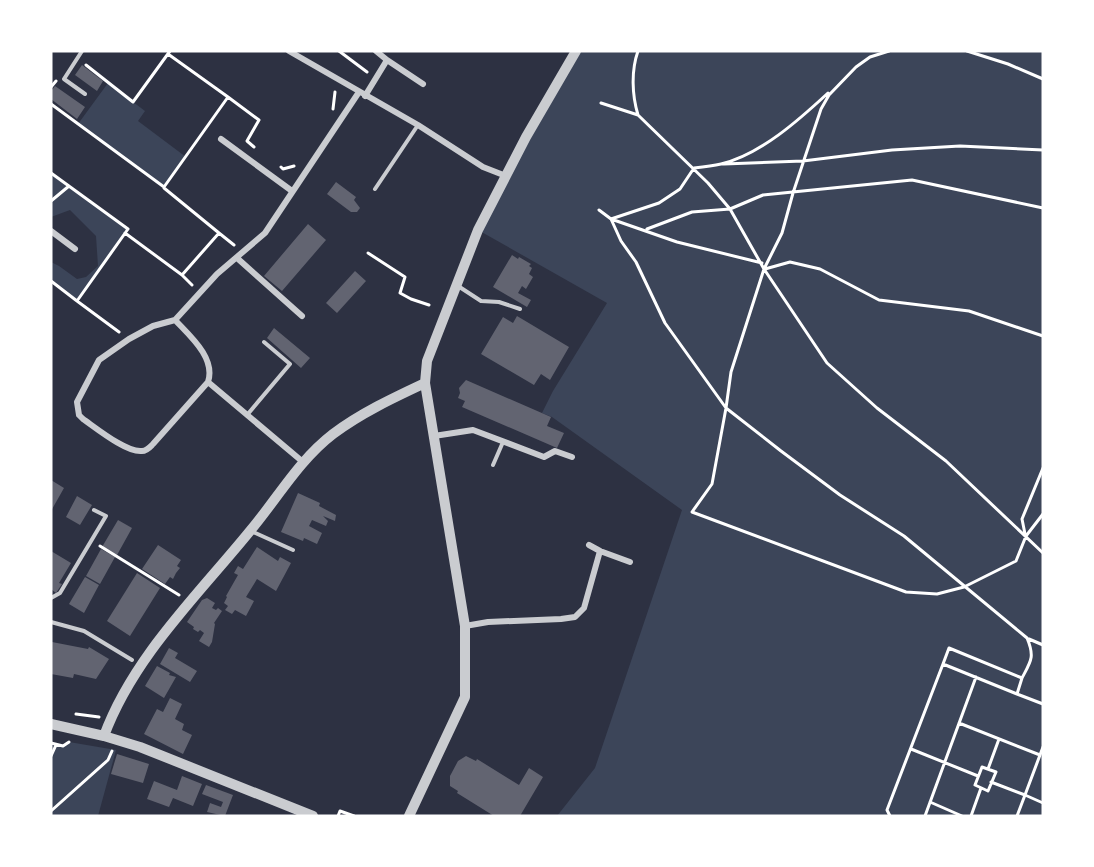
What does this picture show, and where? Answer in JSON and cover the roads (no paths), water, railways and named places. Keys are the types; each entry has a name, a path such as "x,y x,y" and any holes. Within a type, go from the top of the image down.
{"street":[{"path":"289,51 418,125 483,167 506,176"},
{"path":"376,51 423,84"},
{"path":"409,816 465,698 465,626 425,383 427,361 478,230 526,137 576,51"},
{"path":"175,320 202,350 211,374 208,382 153,444 145,451 139,452 128,448 83,420 77,409 79,396 99,360 153,326 175,320 218,274 265,232 387,60"},
{"path":"221,139 292,191"},
{"path":"51,230 75,249"},
{"path":"237,258 302,316"},
{"path":"208,382 303,462"},
{"path":"104,736 111,718 148,655 251,531 303,462 331,435 365,412 425,383"},
{"path":"434,436 473,430 544,457 555,451 572,457"},
{"path":"589,545 630,562"},
{"path":"465,626 488,622 561,620 575,617 584,608 600,550"},
{"path":"51,724 140,747 313,816"}],"lane":[{"path":"82,51 64,79 84,94"},
{"path":"375,189 418,125"},
{"path":"456,284 481,302 499,302 520,309"},
{"path":"247,415 290,364 264,342"},
{"path":"493,465 503,441"},
{"path":"51,598 60,593 106,516 94,510"},
{"path":"251,531 293,550"},
{"path":"51,622 84,631 132,660"}]}
